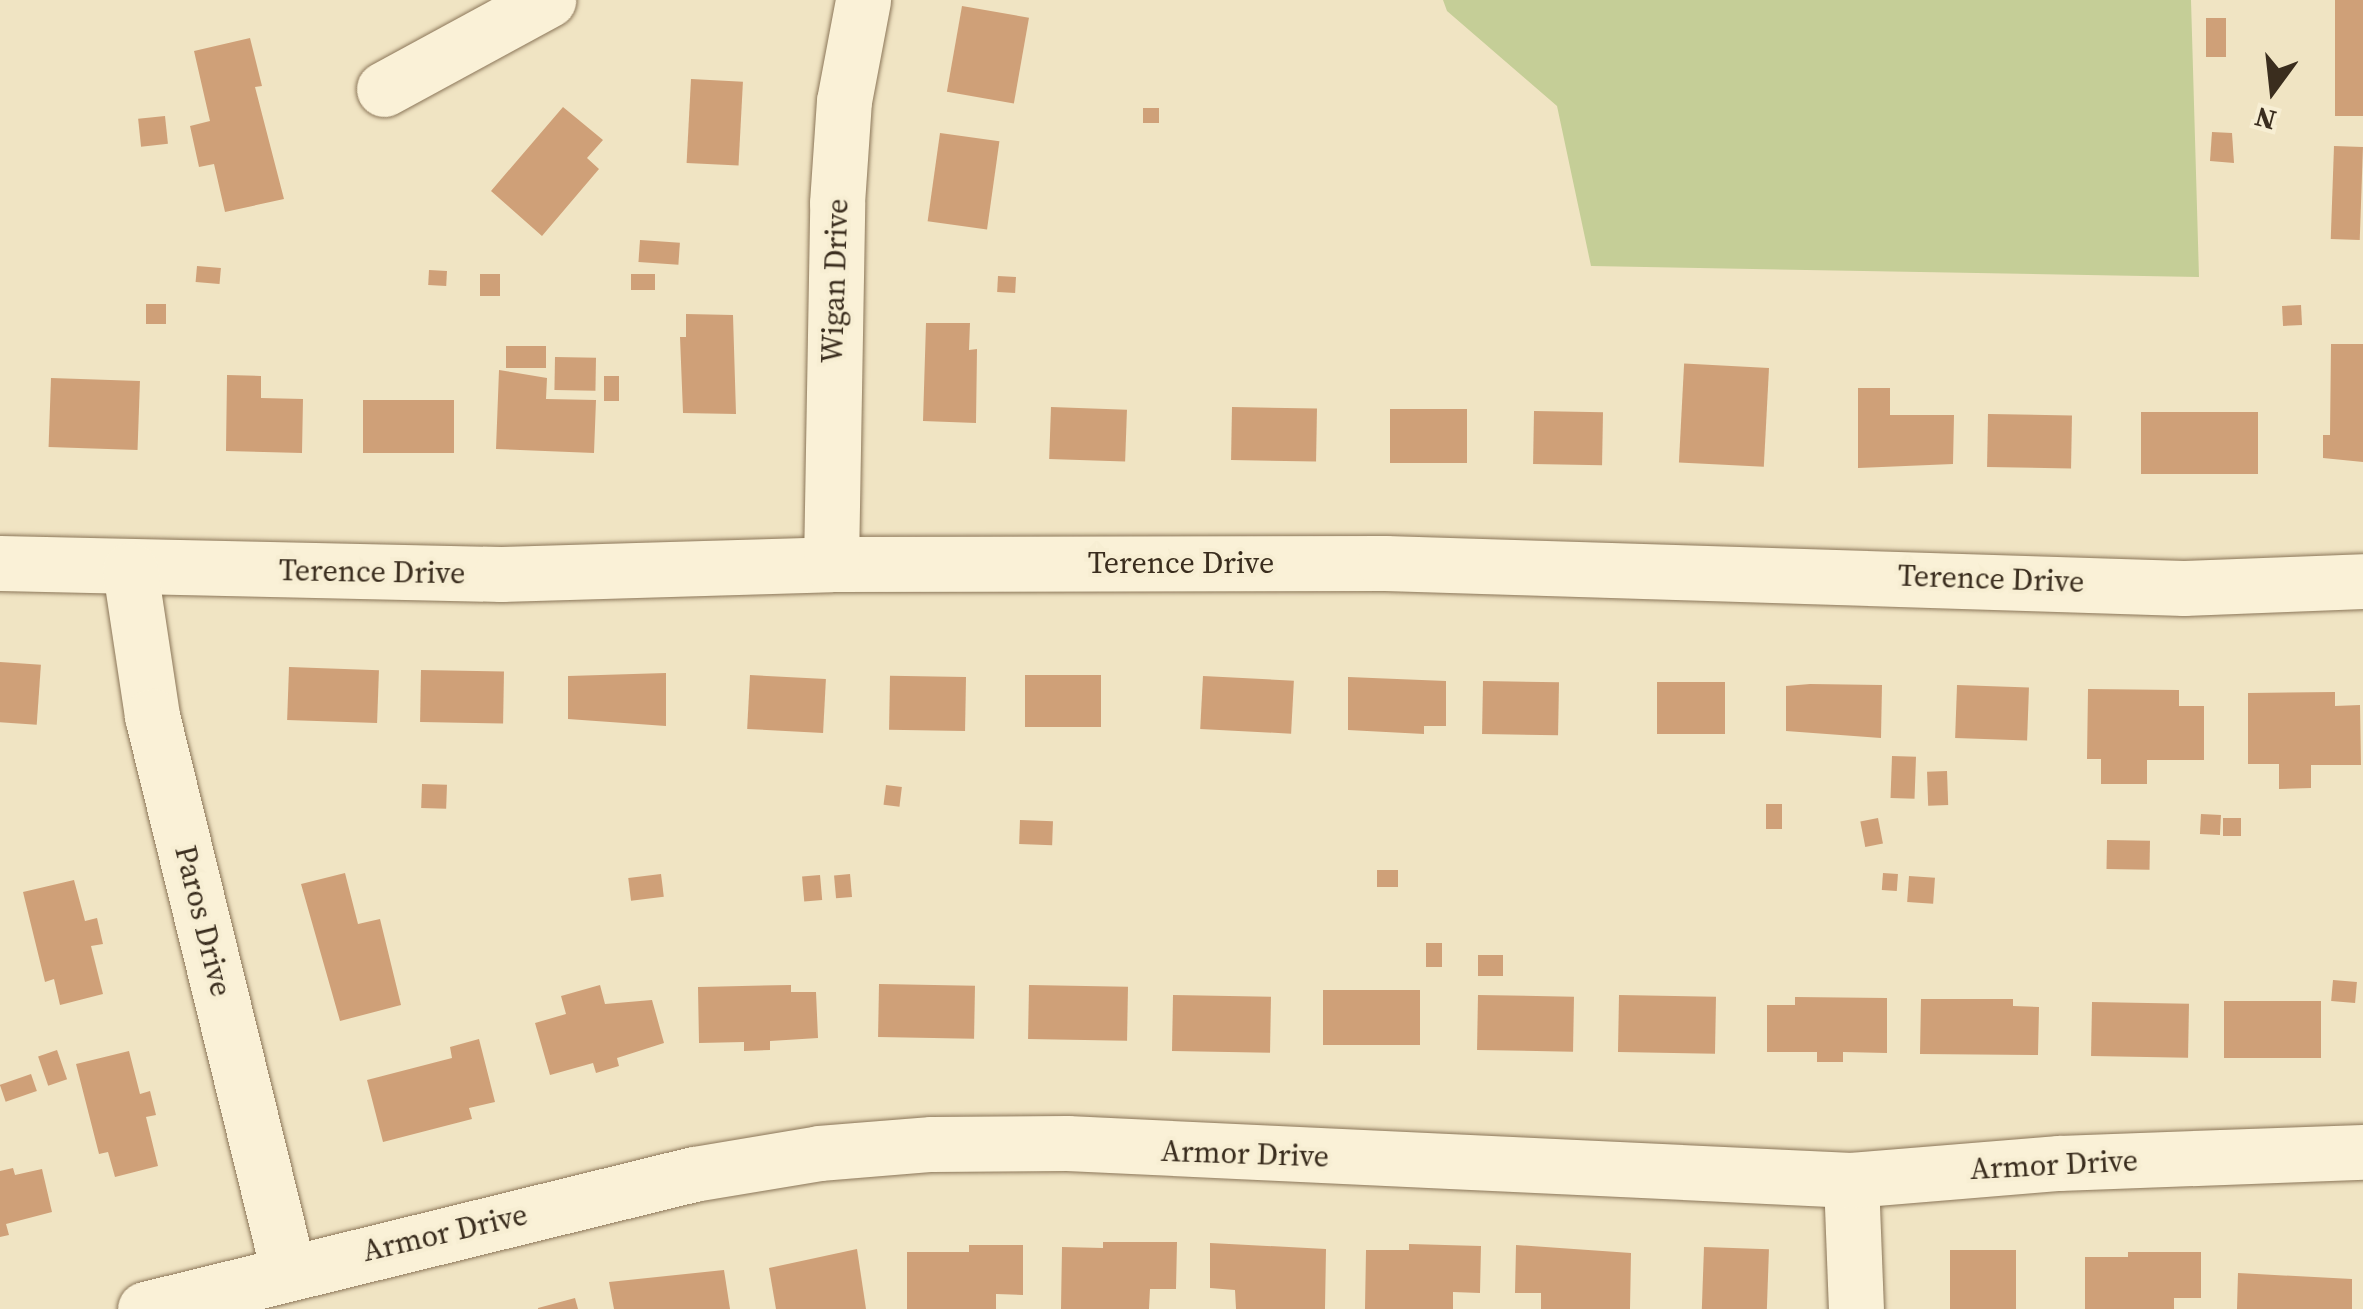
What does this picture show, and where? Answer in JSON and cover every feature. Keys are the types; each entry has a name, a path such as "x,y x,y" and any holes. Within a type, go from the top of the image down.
{"street":[{"path":"384,89 548,0"},
{"name":"Wigan Drive","path":"831,564 837,203 844,101 863,0"},
{"name":"Terence Drive","path":"0,563 130,570 501,574 831,564 1404,564 2184,588 2363,582"},
{"name":"Paros Drive","path":"130,570 152,716 288,1270"},
{"name":"Armor Drive","path":"144,1309 288,1270 694,1174 819,1153 932,1144 1067,1144 1851,1180 2059,1163 2363,1152"},
{"path":"1851,1180 1856,1309"}],"green space":[{"path":"1443,0 2191,0 2199,277 1591,266 1557,106 1447,11"}],"building":[{"path":"2335,0 2363,0 2363,116 2335,116"},
{"path":"962,6 1029,18 1014,103 947,92"},
{"path":"2206,18 2226,18 2226,57 2206,57"},
{"path":"250,38 262,86 255,87 284,199 225,212 214,164 199,167 190,126 210,121 194,51"},
{"path":"691,79 743,82 739,166 687,163"},
{"path":"563,107 603,140 587,158 599,169 542,236 491,191"},
{"path":"1143,108 1159,108 1159,123 1143,123"},
{"path":"165,116 168,144 141,147 138,119"},
{"path":"2212,132 2232,133 2234,163 2210,161"},
{"path":"940,133 999,141 987,229 928,221"},
{"path":"2334,146 2363,147 2360,240 2331,239"},
{"path":"640,240 680,243 678,265 638,262"},
{"path":"197,266 221,268 220,284 196,282"},
{"path":"429,270 447,271 446,286 428,285"},
{"path":"480,274 500,274 500,296 480,296"},
{"path":"631,274 655,274 655,290 631,290"},
{"path":"998,276 1016,277 1015,293 997,292"},
{"path":"146,304 166,304 166,324 146,324"},
{"path":"2301,305 2302,325 2283,326 2282,306"},
{"path":"686,314 733,315 736,414 683,413 680,337 686,337"},
{"path":"926,323 970,323 969,350 977,349 976,423 923,421"},
{"path":"2331,344 2363,344 2363,462 2323,458 2323,435 2330,435"},
{"path":"506,346 546,346 546,368 506,368"},
{"path":"555,357 596,358 595,391 554,390"},
{"path":"1684,364 1769,368 1764,467 1679,462"},
{"path":"499,370 547,378 546,399 596,400 594,453 496,449"},
{"path":"227,375 261,376 261,398 303,399 302,453 226,451"},
{"path":"604,376 619,376 619,401 604,401"},
{"path":"51,378 140,381 138,450 49,447"},
{"path":"1858,388 1890,388 1890,415 1954,415 1953,464 1858,468"},
{"path":"363,400 454,400 454,453 363,453"},
{"path":"1051,407 1127,410 1125,462 1049,459"},
{"path":"1232,407 1317,408 1316,461 1231,460"},
{"path":"1390,409 1467,409 1467,463 1390,463"},
{"path":"1534,411 1603,412 1602,465 1533,464"},
{"path":"2141,412 2258,412 2258,474 2141,474"},
{"path":"1988,414 2072,415 2071,468 1987,467"},
{"path":"0,662 41,665 37,725 0,722"},
{"path":"289,667 379,670 377,723 287,720"},
{"path":"421,670 504,671 503,723 420,722"},
{"path":"666,673 666,726 568,719 568,676"},
{"path":"750,675 826,679 823,733 747,729"},
{"path":"1025,675 1101,675 1101,727 1025,727"},
{"path":"890,676 966,677 965,731 889,730"},
{"path":"1203,676 1294,681 1291,734 1200,729"},
{"path":"1348,677 1446,681 1446,726 1424,726 1424,734 1348,730"},
{"path":"1483,681 1559,682 1558,735 1482,734"},
{"path":"1657,682 1725,682 1725,734 1657,734"},
{"path":"1882,685 1881,738 1786,731 1786,686"},
{"path":"1957,685 2029,688 2027,740 1955,738"},
{"path":"2088,689 2179,690 2179,706 2204,706 2204,760 2147,760 2147,784 2101,784 2101,759 2087,759"},
{"path":"2335,692 2335,706 2360,705 2361,765 2311,765 2311,788 2279,789 2279,764 2248,764 2248,693"},
{"path":"1892,756 1916,757 1915,799 1891,798"},
{"path":"1947,771 1948,805 1928,806 1927,772"},
{"path":"422,784 447,785 446,809 421,808"},
{"path":"886,785 902,787 899,807 884,805"},
{"path":"1766,804 1782,804 1782,829 1766,829"},
{"path":"2201,814 2221,815 2220,835 2200,834"},
{"path":"1878,818 1883,844 1865,847 1860,821"},
{"path":"2223,818 2241,818 2241,836 2223,836"},
{"path":"1020,820 1053,821 1052,845 1019,844"},
{"path":"2107,840 2150,841 2149,870 2106,869"},
{"path":"1377,870 1398,870 1398,887 1377,887"},
{"path":"345,873 358,924 380,919 401,1005 340,1021 301,884"},
{"path":"1883,873 1898,874 1897,891 1882,890"},
{"path":"661,874 664,897 631,901 628,878"},
{"path":"850,874 852,897 836,898 834,875"},
{"path":"820,875 822,900 804,901 802,877"},
{"path":"1909,876 1935,878 1933,904 1907,902"},
{"path":"74,880 85,921 97,918 103,944 91,946 103,994 60,1005 54,979 45,982 23,892"},
{"path":"1426,943 1442,943 1442,967 1426,967"},
{"path":"1478,955 1503,955 1503,976 1478,976"},
{"path":"2333,980 2357,982 2355,1003 2331,1001"},
{"path":"879,984 975,986 974,1039 878,1037"},
{"path":"600,985 605,1004 652,1000 664,1043 617,1058 619,1066 596,1073 593,1063 550,1075 535,1023 566,1014 561,996"},
{"path":"791,985 791,992 816,992 818,1038 770,1041 770,1050 744,1051 744,1042 699,1043 698,987"},
{"path":"1029,985 1128,987 1127,1041 1028,1039"},
{"path":"1323,990 1420,990 1420,1045 1323,1045"},
{"path":"1173,995 1271,997 1270,1053 1172,1051"},
{"path":"1478,995 1574,997 1573,1052 1477,1050"},
{"path":"1619,995 1716,997 1715,1054 1618,1052"},
{"path":"1795,997 1887,998 1887,1053 1843,1052 1843,1062 1817,1062 1817,1052 1767,1052 1767,1005 1795,1005"},
{"path":"1921,999 2013,999 2013,1006 2039,1007 2038,1055 1920,1054"},
{"path":"2224,1001 2321,1001 2321,1058 2224,1058"},
{"path":"2092,1002 2189,1004 2188,1058 2091,1056"},
{"path":"479,1039 495,1102 469,1108 472,1119 383,1142 367,1080 452,1058 450,1047"},
{"path":"57,1050 67,1079 48,1086 38,1057"},
{"path":"129,1051 140,1094 150,1091 156,1115 146,1117 158,1166 115,1177 108,1152 99,1154 76,1064"},
{"path":"31,1074 37,1091 6,1102 0,1085"},
{"path":"13,1168 15,1175 42,1169 52,1212 6,1224 9,1235 0,1237 0,1171"},
{"path":"1103,1242 1177,1242 1176,1289 1150,1289 1149,1309 1061,1309 1062,1247 1103,1248"},
{"path":"1210,1243 1326,1249 1325,1309 1236,1309 1235,1290 1210,1288"},
{"path":"1409,1244 1481,1246 1480,1293 1453,1292 1453,1309 1365,1309 1366,1250 1409,1250"},
{"path":"969,1245 1023,1245 1023,1295 996,1294 996,1309 907,1309 907,1252 969,1252"},
{"path":"1516,1245 1631,1253 1630,1309 1541,1309 1541,1293 1515,1293"},
{"path":"1704,1247 1769,1249 1767,1309 1702,1309"},
{"path":"857,1249 866,1309 776,1309 769,1268"},
{"path":"1950,1250 2016,1250 2016,1309 1950,1309"},
{"path":"2128,1252 2201,1252 2201,1298 2174,1298 2174,1309 2085,1309 2085,1257 2128,1257"},
{"path":"724,1270 730,1309 614,1309 609,1282"},
{"path":"2238,1273 2352,1279 2352,1309 2237,1309"},
{"path":"575,1298 578,1309 538,1309 538,1308"}]}
